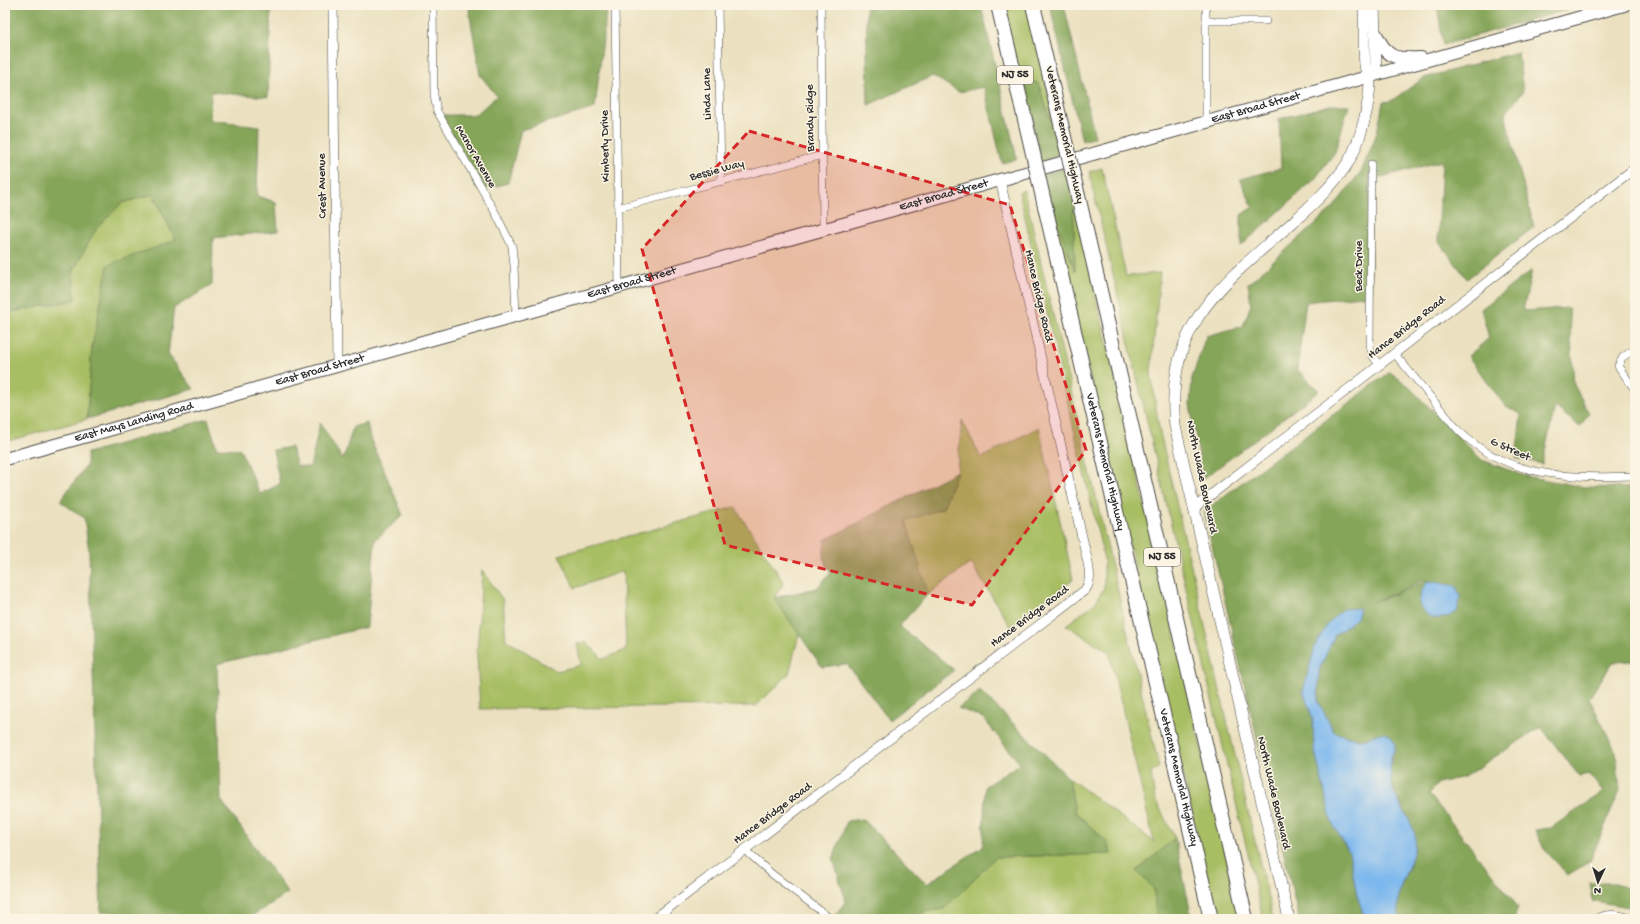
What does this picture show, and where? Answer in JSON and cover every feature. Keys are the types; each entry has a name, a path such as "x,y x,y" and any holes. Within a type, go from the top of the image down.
{"highway":[{"name":"Veterans Memorial Highway","path":"998,5 1211,919"},
{"name":"Veterans Memorial Highway","path":"1033,5 1246,919"}],"main road":[{"name":"North Wade Boulevard","path":"1364,5 1365,67 1370,77"},
{"name":"North Wade Boulevard","path":"1289,919 1174,419 1175,379 1186,341 1196,319 1214,294 1321,196 1349,160 1363,123 1370,77 1376,68 1374,5"},
{"name":"East Broad Street","path":"263,387 1624,5"},
{"path":"1376,34 1386,52 1392,56 1407,59 1438,58"},
{"name":"East Mays Landing Road","path":"5,459 263,387"}],"street":[{"name":"Crest Avenue","path":"333,5 337,366"},
{"name":"Manor Avenue","path":"433,5 434,95 437,111 496,214 512,246 516,316"},
{"name":"Kimberly Drive","path":"616,5 619,287"},
{"name":"Linda Lane","path":"718,5 721,182"},
{"name":"Brandy Ridge","path":"821,5 823,230"},
{"path":"1206,5 1206,122"},
{"path":"1206,22 1266,21"},
{"name":"Bessie Way","path":"618,208 822,156"},
{"name":"Beck Drive","path":"1371,164 1370,346 1372,355 1379,365"},
{"name":"Hance Bridge Road","path":"1194,508 1635,168"},
{"name":"Hance Bridge Road","path":"654,919 1079,595 1089,585 1090,578 1088,562 1000,180"},
{"path":"1635,349 1623,357 1618,366 1635,390"},
{"name":"G Street","path":"1394,353 1467,440 1492,457 1525,470 1541,473 1585,477 1635,476"},
{"path":"745,850 772,874 831,919"},
{"path":"1595,919 1603,915 1620,914 1633,919"}],"highlighted area":[{"path":"749,131 1010,205 1086,450 972,605 725,545 642,249"}],"green space":[{"path":"5,5 271,5 268,97 211,92 210,120 259,126 257,196 276,202 278,231 213,238 212,285 174,308 168,354 194,389 87,419 92,347 108,265 176,240 153,194 122,203 96,229 73,271 75,300 5,313"},
{"path":"471,5 607,5 595,108 521,130 508,183 479,191 438,115 475,115 497,96 480,75 469,10"},
{"path":"866,5 981,5 1017,159 1002,163 984,87 959,92 933,76 868,105"},
{"path":"1002,5 1029,5 1059,145 1038,83 1024,80 1037,144"},
{"path":"1050,5 1064,5 1095,137 1082,141"},
{"path":"1437,5 1567,5 1567,10 1443,45"},
{"path":"1518,52 1523,91 1505,114 1534,227 1467,279 1438,240 1442,161 1370,180 1371,295 1306,302 1297,369 1319,391 1203,479 1190,404 1192,378 1206,336 1243,326 1251,304 1248,284 1333,208 1362,170 1377,133 1383,102 1391,101 1424,78"},
{"path":"1024,80 1038,83 1062,155 1041,162"},
{"path":"1330,105 1349,105 1335,152 1315,179 1241,246 1241,215 1253,207 1240,179 1281,168 1279,119"},
{"path":"1065,168 1073,197 1075,271 1049,201 1043,175"},
{"path":"1102,168 1126,276 1160,273 1151,372 1159,428 1273,919 1263,919 1089,172"},
{"path":"1024,190 1159,767 1151,773 1155,799 1175,838 1137,871 1154,889 1156,919 918,919 923,912 944,909 996,857 1111,854 1107,842 1075,812 1069,778 1154,842 1109,652 1066,625 1095,603 1104,588 1104,559 1019,192"},
{"path":"153,194 176,241 92,347 87,419 5,442 5,313 75,300 73,271 96,229 122,203"},
{"path":"1073,197 1241,919 1217,919 1049,201 1075,269"},
{"path":"1532,270 1523,311 1569,308 1574,385 1589,413 1580,427 1555,407 1542,464 1516,458 1521,414 1505,406 1468,356 1489,338 1481,309"},
{"path":"1390,372 1407,385 1482,460 1525,476 1584,487 1635,488 1635,661 1613,662 1589,698 1616,752 1620,790 1590,861 1568,875 1544,849 1535,830 1551,828 1603,792 1589,774 1579,776 1541,727 1464,777 1438,783 1429,794 1518,907 1514,919 1400,919 1398,894 1411,860 1412,843 1409,819 1393,787 1390,772 1392,756 1395,748 1379,733 1373,736 1357,738 1334,732 1318,701 1319,670 1335,635 1357,618 1343,609 1303,691 1313,719 1314,747 1332,823 1349,852 1357,895 1365,919 1299,919 1204,511","holes":["1424,580 1427,581 1374,602"]},
{"path":"208,419 217,448 240,449 260,494 280,484 273,450 291,447 297,466 310,467 320,423 343,460 353,427 367,423 370,438 403,515 375,540 367,627 217,664 221,800 288,893 247,919 112,919 110,911 101,913 89,551 84,518 60,501 87,464 87,453"},
{"path":"962,420 981,458 1039,427 1073,579 1011,627 971,563 928,594 905,521 943,508 957,471"},
{"path":"957,471 943,508 906,521 928,594 899,626 954,670 889,720 847,664 822,667 774,598 817,588 831,573 823,558 825,540"},
{"path":"735,507 784,583 774,598 799,634 789,674 756,706 480,709 477,656 482,570 503,600 506,640 557,671 581,665 577,644 586,642 603,659 626,650 623,571 575,588 559,555"},
{"path":"980,691 1069,778 1075,812 1107,842 1111,854 996,857 944,909 923,912 918,919 832,919 846,901 833,859 847,821 863,819 927,884 983,846 985,786 1020,764 983,718 958,708"},
{"path":"1175,838 1192,919 1156,919 1154,889 1137,871"},
{"path":"1590,883 1616,883 1635,892 1635,908 1593,901"}],"water":[{"path":"1428,581 1456,586 1460,596 1457,612 1446,617 1436,618 1431,617 1423,610 1419,604 1421,592"},
{"path":"1360,608 1357,618 1335,635 1319,670 1318,701 1334,732 1360,739 1380,733 1386,733 1394,741 1395,748 1391,757 1390,765 1392,786 1411,823 1415,836 1413,853 1398,898 1400,919 1365,919 1357,895 1349,852 1332,823 1314,747 1313,719 1303,691 1315,646 1327,625 1343,609"}]}
